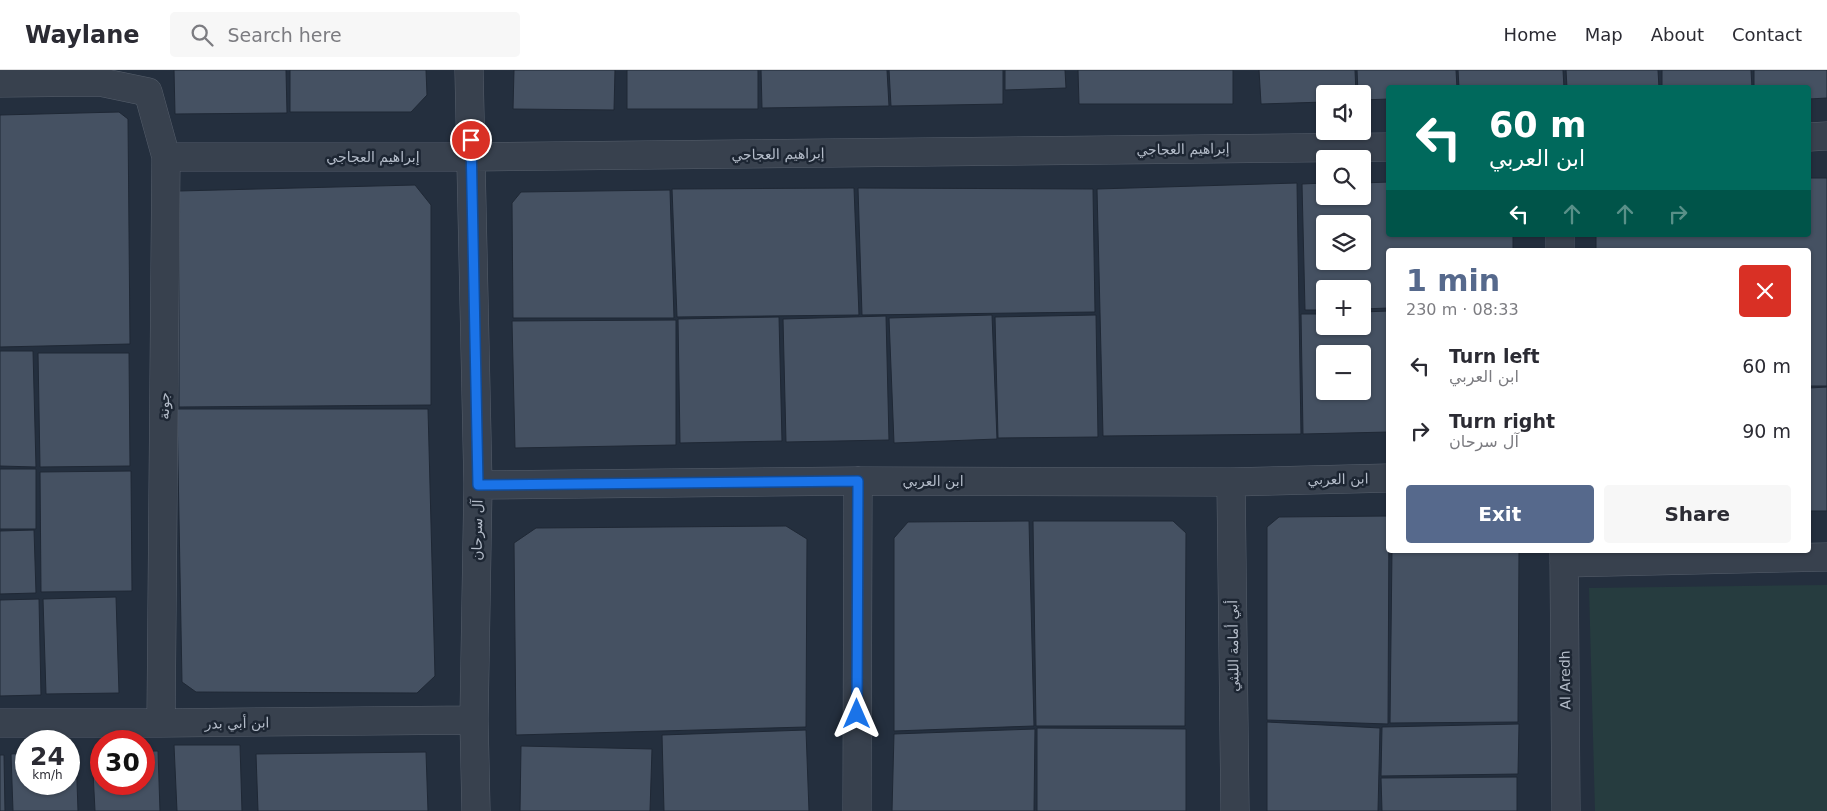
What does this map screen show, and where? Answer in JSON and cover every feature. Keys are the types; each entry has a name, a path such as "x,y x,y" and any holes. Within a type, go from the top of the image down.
{"street":[{"name":"آل سرحان","path":"469,70 478,485 474,720 476,811"},
{"name":"جونة","path":"0,84 100,82 148,92 166,157 161,723"},
{"path":"1811,137 1827,136"},
{"name":"إبراهيم العجاجي","path":"166,157 472,157 1386,147"},
{"name":"ابن العربي","path":"478,485 858,481 1231,482 1386,478"},
{"path":"857,811 858,481"},
{"name":"أبي أمامة الليثي","path":"1231,482 1235,811"},
{"path":"1564,557 1827,557"},
{"name":"Al Aredh","path":"1564,557 1566,811"},
{"name":"ابن أبي بدر","path":"0,723 474,720"}],"green space":[{"path":"1827,585 1827,811 1595,811 1589,588"}],"building":[{"path":"174,70 286,70 287,113 175,114"},
{"path":"290,70 426,70 427,95 411,112 290,112"},
{"path":"514,70 615,70 614,110 513,109"},
{"path":"627,70 758,70 758,109 627,109"},
{"path":"761,70 887,70 889,106 762,108"},
{"path":"889,70 1003,70 1003,104 891,106"},
{"path":"1005,70 1065,70 1066,88 1005,90"},
{"path":"1078,70 1233,70 1233,104 1079,104"},
{"path":"1259,70 1355,70 1356,85 1316,85 1316,102 1261,104"},
{"path":"1357,70 1456,70 1457,85 1386,85 1386,99 1371,100 1371,85 1358,85"},
{"path":"1458,70 1563,70 1564,85 1459,85"},
{"path":"1566,70 1658,70 1659,85 1567,85"},
{"path":"1662,70 1751,70 1752,85 1662,85"},
{"path":"1754,70 1827,70 1827,98 1811,99 1811,85 1754,85"},
{"path":"119,112 128,119 130,344 0,347 0,115"},
{"path":"1811,178 1827,178 1827,386 1811,386 1811,248 1596,248 1596,237 1811,237"},
{"path":"1386,182 1386,237 1513,237 1513,248 1386,248 1386,308 1371,309 1371,280 1316,280 1316,310 1305,310 1302,184 1316,183 1316,205 1371,205 1371,183"},
{"path":"1297,183 1301,434 1103,436 1097,189"},
{"path":"415,185 431,205 431,405 179,407 179,191"},
{"path":"854,188 859,315 677,317 672,189"},
{"path":"858,188 1093,189 1095,312 862,315"},
{"path":"670,190 674,318 513,318 512,203 521,192"},
{"path":"1386,311 1386,432 1303,434 1301,314 1316,314 1316,335 1371,335 1371,312"},
{"path":"992,315 997,439 894,443 889,318"},
{"path":"1096,315 1098,437 998,438 995,317"},
{"path":"886,316 889,440 786,442 783,319"},
{"path":"779,317 782,441 680,443 678,319"},
{"path":"676,320 676,445 515,448 512,321"},
{"path":"0,351 33,351 36,467 0,466"},
{"path":"38,353 129,353 130,466 40,467"},
{"path":"1827,387 1827,511 1811,511 1811,388"},
{"path":"177,409 428,409 435,676 417,693 196,692 182,682"},
{"path":"0,469 36,469 36,529 0,529"},
{"path":"131,471 132,591 41,592 40,472"},
{"path":"1386,516 1386,553 1389,553 1388,724 1267,720 1267,527 1279,517"},
{"path":"1029,521 1034,726 894,731 894,538 908,522"},
{"path":"1033,521 1173,521 1186,533 1185,726 1036,726"},
{"path":"786,526 807,539 806,727 516,735 514,543 536,528"},
{"path":"34,530 36,593 0,594 0,531"},
{"path":"1392,553 1519,553 1518,722 1390,723"},
{"path":"116,597 119,693 46,694 43,599"},
{"path":"39,599 41,695 0,696 0,600"},
{"path":"1267,722 1380,728 1378,811 1267,811"},
{"path":"1519,724 1518,774 1381,776 1382,727"},
{"path":"1037,728 1186,729 1186,811 1037,811"},
{"path":"1035,729 1034,811 892,811 894,734"},
{"path":"806,730 809,811 664,811 662,735"},
{"path":"174,745 240,745 242,811 177,811"},
{"path":"521,746 652,749 650,811 520,811"},
{"path":"155,751 158,751 160,811 95,811 94,795 155,795"},
{"path":"426,752 428,811 258,811 256,754"},
{"path":"11,754 15,754 15,795 77,795 78,811 13,811"},
{"path":"0,755 4,755 5,811 0,811"},
{"path":"1517,777 1517,811 1382,811 1381,778"}],"route":[{"path":"471,140 478,485 858,481 857,714"}]}
